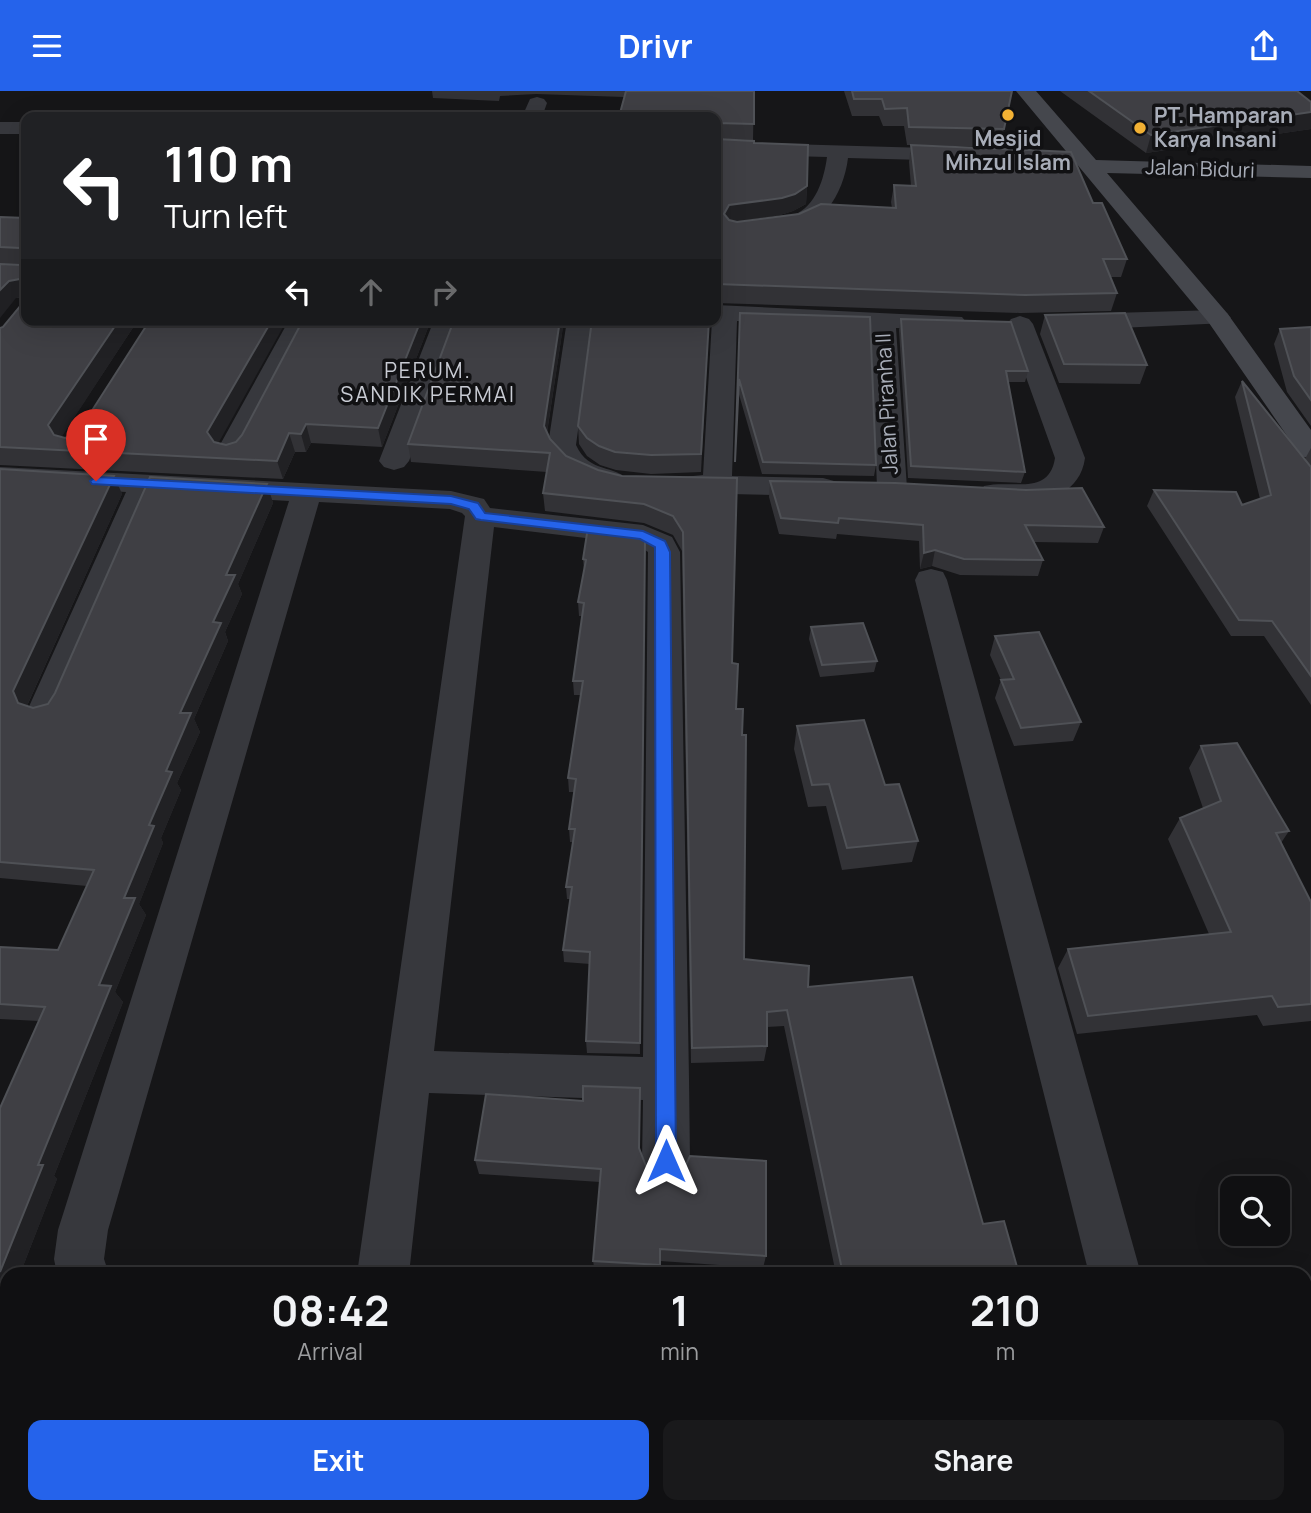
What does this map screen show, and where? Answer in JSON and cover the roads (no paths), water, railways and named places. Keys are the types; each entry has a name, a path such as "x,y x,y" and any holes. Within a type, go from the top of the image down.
{"main road":[{"path":"1026,91 1218,318 1311,450"},
{"name":"Jalan Biduri","path":"1085,162 1311,172"}],"street":[{"path":"0,128 21,128"},
{"path":"721,148 987,156"},
{"path":"750,228 803,221 824,200 838,170 838,152"},
{"path":"1055,157 1085,162"},
{"path":"721,314 998,323 1218,318"},
{"name":"Jalan Piranha II","path":"717,484 881,488 883,319"},
{"path":"967,492 1041,492 1063,481 1070,471 1070,458 998,323"},
{"path":"231,452 299,326"},
{"path":"394,461 445,326"},
{"path":"579,326 562,445 576,468 599,478 646,484 717,484 721,326"},
{"path":"0,476 451,500 473,506 481,516 643,535 661,544 664,552 666,1161"},
{"path":"45,711 145,483"},
{"path":"81,1267 79,1259 83,1230 307,492"},
{"path":"384,1267 481,516"},
{"path":"931,580 1113,1267"},
{"path":"410,1071 666,1079"}],"place":[{"name":"Mesjid Mihzul Islam","path":"1008,115"},
{"name":"PT. Hamparan Karya Insani","path":"1140,128"}],"district":[{"name":"PERUM. SANDIK PERMAI","path":"428,383"}]}
